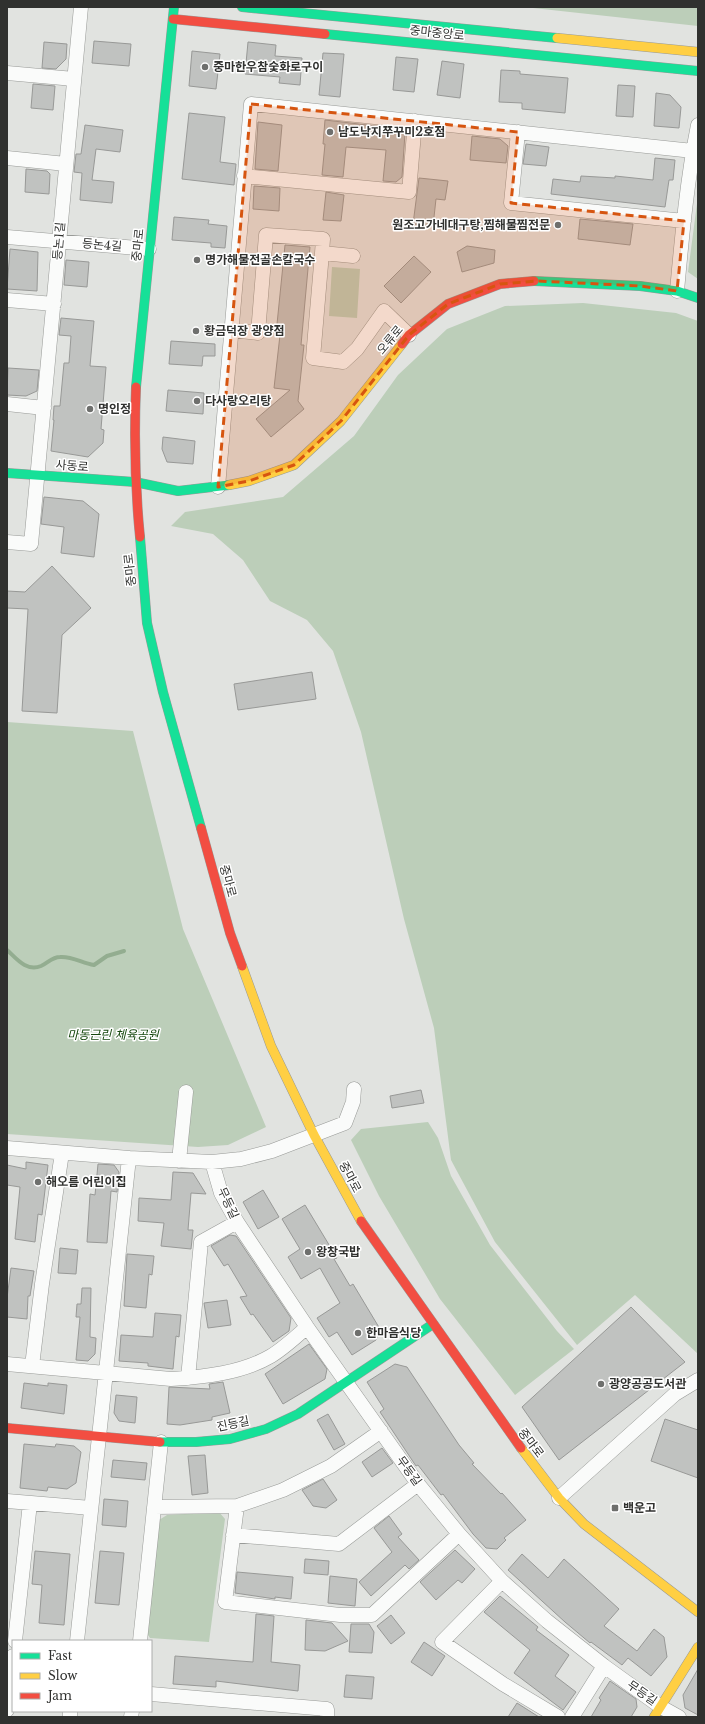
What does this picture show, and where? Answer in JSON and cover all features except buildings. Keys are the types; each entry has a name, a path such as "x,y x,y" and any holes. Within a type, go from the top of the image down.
{"main road":[{"name":"중마로","path":"174,7 137,374 134,435 135,482 147,623 163,692 230,934 271,1046 314,1135 357,1215 508,1432 558,1498 584,1524 698,1612"},
{"name":"중마중앙로","path":"242,7 698,52"},
{"name":"중마중앙로","path":"173,19 698,71"},
{"name":"오류로","path":"135,482 178,491 218,487 249,481 294,465 341,421 410,335 448,304 500,284 538,280 640,286 677,291 698,298"},
{"name":"사동로","path":"7,473 135,482"},
{"name":"진등길","path":"7,1428 161,1442 196,1442 230,1439 266,1429 298,1414 433,1324"},
{"path":"657,1712 698,1647"}],"street":[{"name":"등논1길","path":"7,542 31,544 81,7"},
{"path":"7,73 74,79"},
{"path":"218,487 251,104 693,151"},
{"path":"244,176 409,192 416,121"},
{"path":"677,291 684,221 698,125"},
{"path":"518,132 511,203 684,221"},
{"path":"7,158 66,164"},
{"path":"231,330 258,333 266,235 323,239 313,358 343,362 357,349 384,311 410,335"},
{"name":"등논4길","path":"7,237 149,249"},
{"path":"322,253 353,256"},
{"path":"7,300 54,304"},
{"path":"7,404 44,408"},
{"path":"7,1148 179,1161 212,1162 241,1159 272,1151 345,1123 353,1102 354,1089"},
{"path":"179,1161 186,1092"},
{"path":"32,1366 42,1284 62,1153"},
{"path":"77,1640 129,1158"},
{"name":"무등길","path":"212,1162 221,1193 237,1222 346,1383 418,1484 459,1534 502,1581 547,1622 604,1666 657,1712 679,1717"},
{"path":"188,1378 201,1242 237,1222"},
{"path":"7,1364 170,1379 221,1374 271,1356 308,1327"},
{"path":"558,1498 675,1394 698,1380"},
{"path":"154,1507 237,1506 283,1490 331,1466 381,1431"},
{"path":"140,1640 161,1442"},
{"path":"233,1535 339,1544 418,1484"},
{"path":"7,1501 91,1508"},
{"path":"15,1640 30,1503"},
{"path":"237,1506 225,1602 340,1615 372,1615 459,1534"},
{"path":"502,1581 442,1642 503,1684 558,1717"},
{"path":"7,1710 12,1665"},
{"path":"572,1717 604,1666"},
{"path":"152,1694 327,1709 326,1717"}],"highlighted area":[{"path":"251,104 518,132 511,203 684,221 677,291 640,286 538,281 500,284 448,304 409,335 341,421 294,465 249,481 218,487"}],"green space":[{"path":"524,7 698,7 698,26"},
{"path":"698,196 698,279 688,272"},
{"path":"332,267 360,269 357,318 329,316"},
{"path":"583,303 676,313 698,321 698,1354 635,1295 577,1345 495,1242 451,1160 434,1028 404,919 361,732 333,651 307,620 270,601 243,560 213,534 171,526 185,512 283,497 354,436 398,375 447,329 505,306"},
{"name":"마동근린 체육공원","path":"7,722 133,731 183,929 266,1127 228,1145 198,1147 7,1134"},
{"path":"428,1122 438,1138 451,1176 490,1245 557,1331 574,1349 515,1395 440,1299 379,1196 351,1140 361,1129"},
{"path":"219,1512 225,1519 209,1642 150,1638 146,1632 159,1520 167,1515"}],"waterway":[{"path":"7,950 26,966 31,967 41,966 55,958 60,957 94,965 107,956 124,951"}],"traffic: fast":[{"path":"136,387 174,7"},
{"path":"242,7 557,38"},
{"path":"325,34 698,71"},
{"path":"534,281 640,286 677,291 698,298"},
{"path":"7,473 135,482 178,491 229,485"},
{"path":"140,537 147,623 163,692 201,828"},
{"path":"160,1442 196,1442 230,1439 266,1429 298,1414 433,1324"}],"traffic: slow":[{"path":"557,38 698,52"},
{"path":"229,485 249,481 294,465 341,421 402,344"},
{"path":"242,966 271,1046 314,1135 361,1221"},
{"path":"521,1448 559,1498 584,1524 698,1612"},
{"path":"654,1717 698,1647"}],"traffic: jam":[{"path":"173,19 325,34"},
{"path":"402,344 409,335 448,304 500,284 534,281"},
{"path":"136,387 135,462 140,537"},
{"path":"201,828 230,933 242,966"},
{"path":"361,1221 521,1448"},
{"path":"7,1428 160,1442"}],"place":[{"name":"중마한우참숯화로구이","path":"205,67"},
{"name":"남도낙지쭈꾸미2호점","path":"330,132"},
{"name":"원조고가네대구탕,찜해물찜전문","path":"558,225"},
{"name":"명가해물전골손칼국수","path":"197,260"},
{"name":"황금덕장 광양점","path":"196,331"},
{"name":"다사랑오리탕","path":"197,401"},
{"name":"명인정","path":"90,409"},
{"name":"해오름 어린이집","path":"38,1182"},
{"name":"왕창국밥","path":"308,1252"},
{"name":"한마음식당","path":"358,1333"},
{"name":"광양공공도서관","path":"601,1384"},
{"name":"백운고","path":"615,1508"}]}
